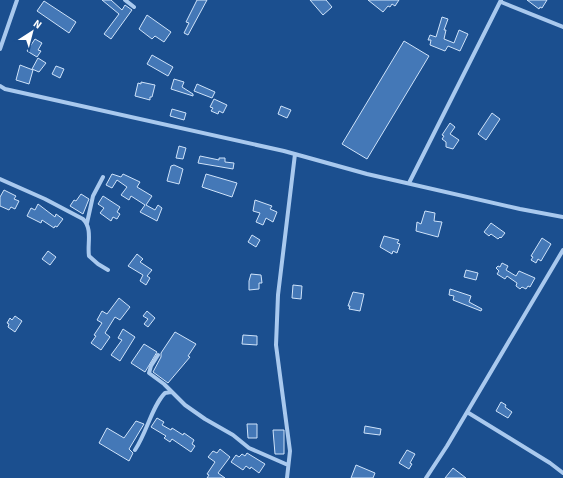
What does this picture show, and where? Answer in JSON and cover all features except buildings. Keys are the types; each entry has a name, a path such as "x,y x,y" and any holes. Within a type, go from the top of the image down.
{"street":[{"path":"0,49 17,0"},
{"path":"125,0 134,7"},
{"path":"409,184 501,1 563,27"},
{"path":"0,86 5,89 295,154 409,184 563,217"},
{"path":"287,478 290,451 287,423 279,378 276,346 278,295 295,154"},
{"path":"103,177 94,196 87,223 89,256 108,270"},
{"path":"0,179 45,199 83,219 87,223"},
{"path":"426,478 563,250"},
{"path":"158,355 149,373 185,405 233,435 250,448 288,465"},
{"path":"135,450 146,431 158,401 165,392 171,392"},
{"path":"467,412 550,463 563,473"}]}
